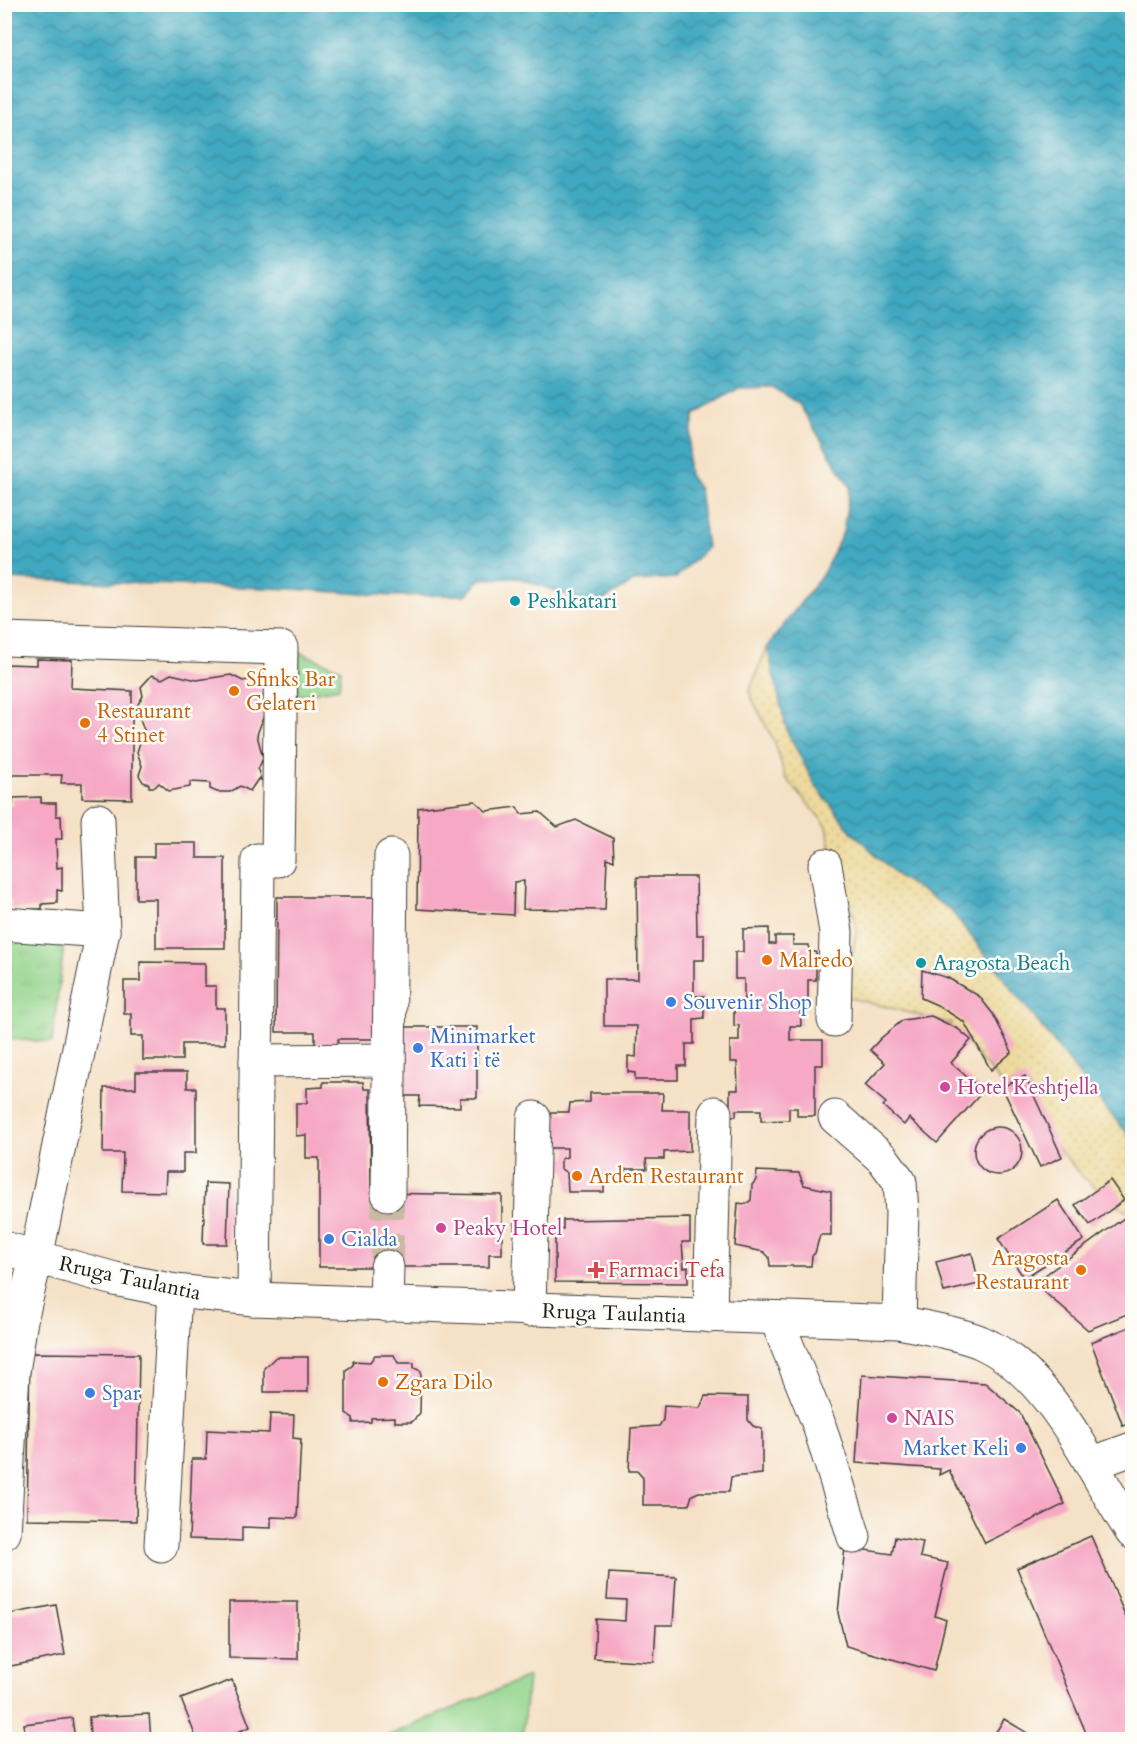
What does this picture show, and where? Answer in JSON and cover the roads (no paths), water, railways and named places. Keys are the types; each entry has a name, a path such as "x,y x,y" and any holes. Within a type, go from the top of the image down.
{"street":[{"path":"4,639 281,648 256,1061 254,1299"},
{"path":"4,1533 13,1372 21,1320 36,1258 103,930 98,820"},
{"path":"388,1194 392,856"},
{"path":"825,865 836,932 834,1020"},
{"path":"4,924 103,930"},
{"path":"256,1061 389,1060"},
{"path":"710,1316 715,1113"},
{"path":"835,1117 884,1159 900,1182 902,1213 899,1322"},
{"path":"529,1310 534,1118"},
{"name":"Rruga Taulantia","path":"4,1248 115,1279 175,1291 254,1299 899,1322 980,1342 1014,1361 1071,1431 1132,1533"},
{"path":"386,1305 387,1267"},
{"path":"161,1545 175,1291"},
{"path":"776,1318 818,1422 854,1537"},
{"path":"1091,1464 1132,1449"}],"water":[{"path":"5,4 1132,5 1132,1138 1104,1107 950,909 899,877 851,831 815,785 787,731 767,647 824,572 843,532 850,487 799,404 772,387 739,388 695,414 690,437 688,466 689,475 699,489 707,547 676,578 635,581 602,601 579,600 519,578 481,579 466,595 391,596 292,589 5,579"}],"tunnel":[{"path":"387,1267 388,1194"}],"place":[{"name":"Peshkatari","path":"515,601"},
{"name":"Sfinks Bar Gelateri","path":"234,691"},
{"name":"Restaurant 4 Stinet","path":"85,723"},
{"name":"Malredo","path":"767,960"},
{"name":"Aragosta Beach","path":"921,963"},
{"name":"Souvenir Shop","path":"671,1002"},
{"name":"Minimarket Kati i të","path":"418,1048"},
{"name":"Hotel Keshtjella","path":"945,1087"},
{"name":"Arden Restaurant","path":"577,1176"},
{"name":"Peaky Hotel","path":"441,1228"},
{"name":"Cialda","path":"329,1239"},
{"name":"Farmaci Tefa","path":"596,1270"},
{"name":"Aragosta Restaurant","path":"1081,1270"},
{"name":"Zgara Dilo","path":"383,1382"},
{"name":"Spar","path":"90,1393"},
{"name":"NAIS","path":"892,1418"},
{"name":"Market Keli","path":"1021,1448"}]}
